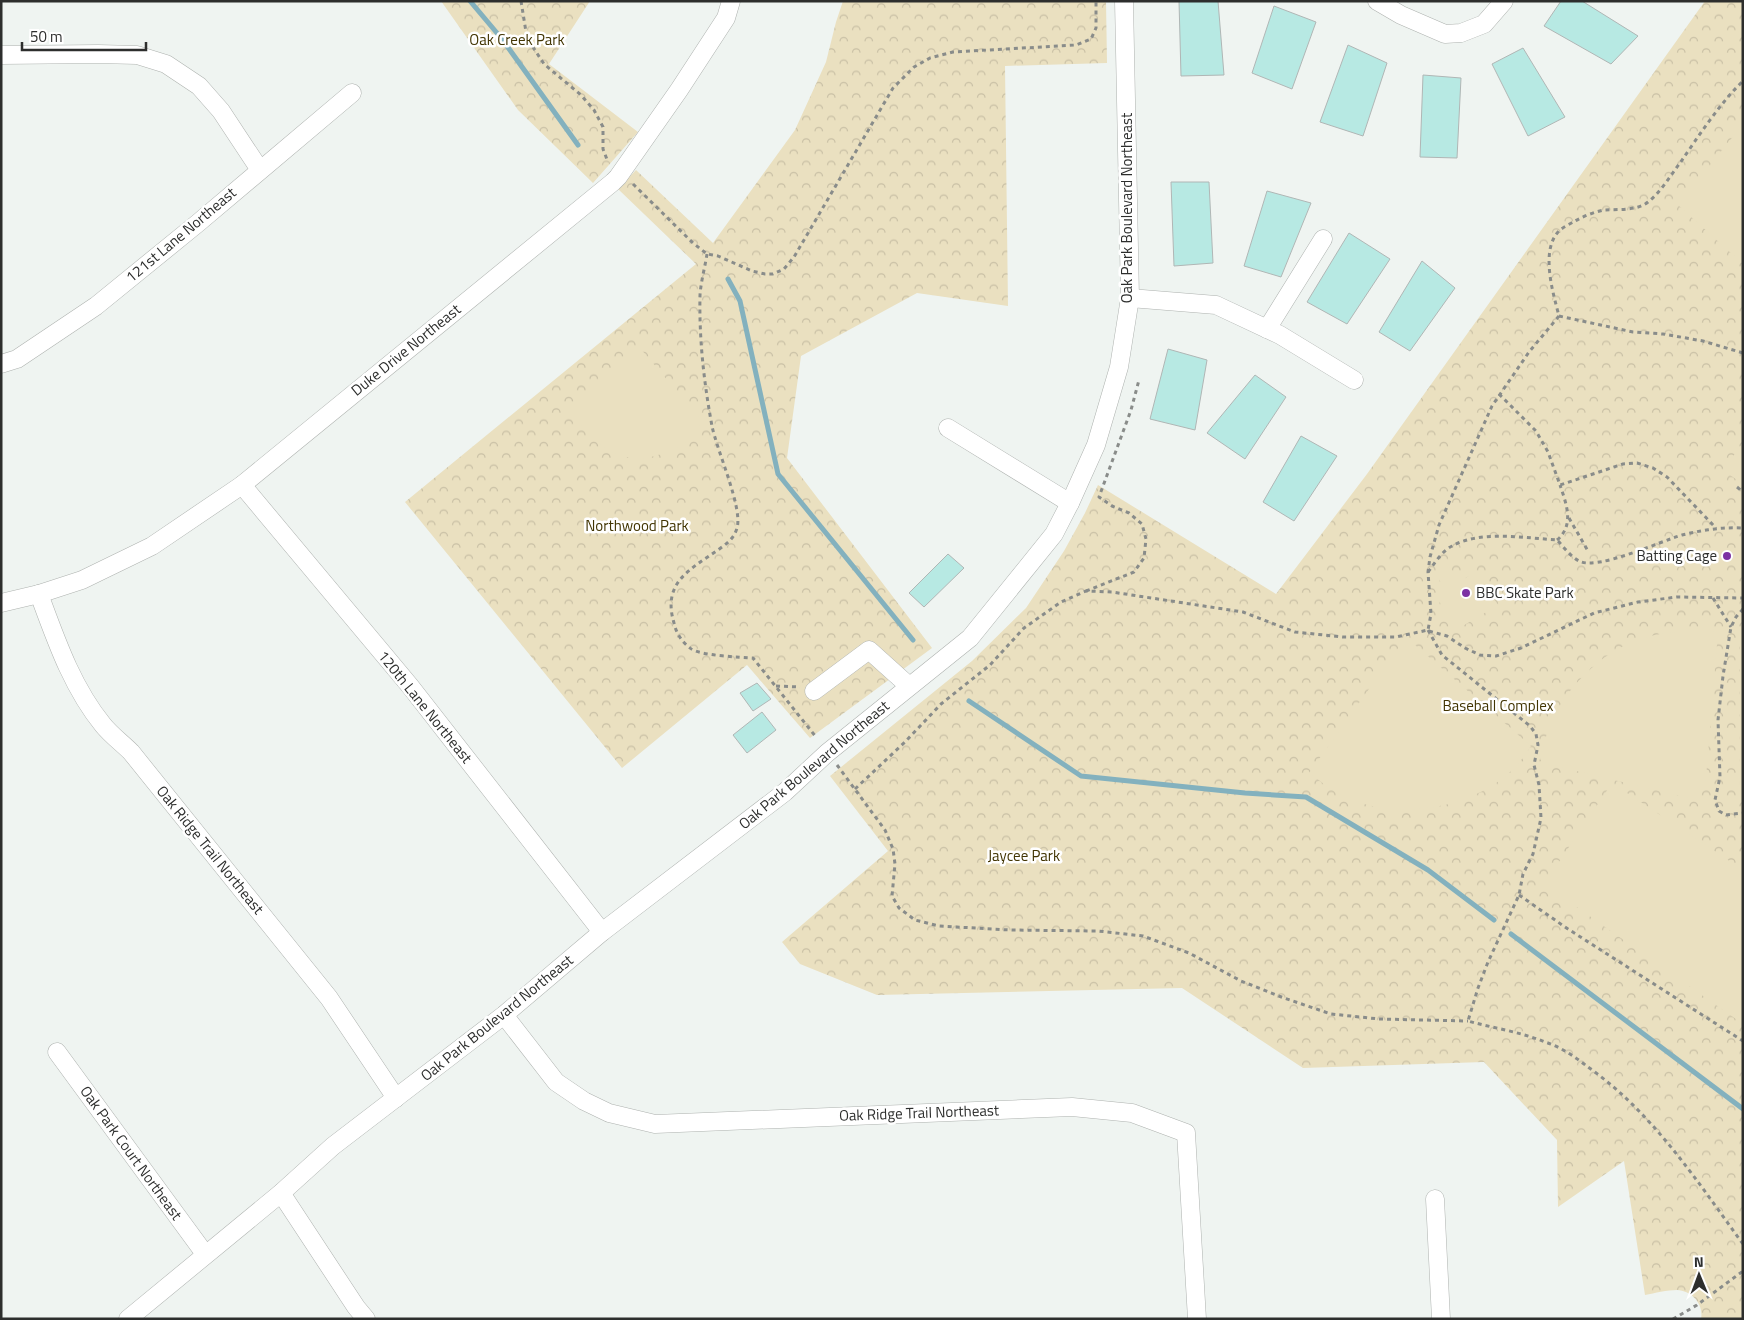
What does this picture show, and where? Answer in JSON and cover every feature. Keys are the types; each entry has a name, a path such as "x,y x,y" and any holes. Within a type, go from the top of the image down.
{"street":[{"name":"Duke Drive Northeast","path":"1,602 39,594 82,580 152,546 242,485 613,182 679,90 726,18 731,1"},
{"name":"Oak Park Boulevard Northeast","path":"128,1319 281,1193 333,1146 504,1015 602,932 785,792 827,753 970,638 1054,534 1096,445 1119,367 1130,298 1124,1"},
{"path":"1377,1 1401,15 1445,34 1460,33 1484,24 1504,1"},
{"path":"1,55 137,55 166,64 199,86 221,111 260,170"},
{"name":"121st Lane Northeast","path":"1,364 17,359 96,306 352,93"},
{"path":"1267,329 1324,239"},
{"path":"1130,298 1216,305 1280,335 1354,380"},
{"path":"948,428 1070,503"},
{"name":"120th Lane Northeast","path":"242,485 410,686 602,932"},
{"name":"Oak Ridge Trail Northeast","path":"39,594 61,653 85,701 105,727 132,752 329,998 396,1098"},
{"path":"814,692 869,650 909,686"},
{"name":"Oak Ridge Trail Northeast","path":"504,1015 556,1082 584,1101 610,1113 655,1124 1072,1107 1132,1113 1186,1133 1197,1319"},
{"name":"Oak Park Court Northeast","path":"57,1052 205,1254"},
{"path":"281,1193 356,1307 366,1319"},
{"path":"1435,1199 1441,1319"}],"path":[{"path":"521,1 526,38 544,64 581,95 594,110 603,127 603,149 608,162 621,172 692,243 707,254 718,256 752,271 765,274 773,274 784,270 794,258 893,88 914,67 930,58 953,52 1076,45 1091,38 1096,28 1096,1"},
{"path":"1559,316 1554,299 1549,253 1552,241 1559,232 1582,217 1602,211 1639,207 1648,202 1666,183 1743,81"},
{"path":"707,254 700,293 704,377 719,454 736,503 738,527 731,540 685,573 676,585 671,608 678,634 691,650 722,656 753,658 816,737"},
{"path":"1559,316 1633,332 1663,334 1703,341 1743,353"},
{"path":"1468,1021 1488,962 1519,895 1523,874 1533,854 1540,818 1539,785 1534,765 1538,745 1536,734 1521,718 1442,656 1428,630 1431,614 1428,572 1439,525 1476,440 1499,394 1529,352 1559,316"},
{"path":"855,789 905,742 941,704 990,665 1024,628 1061,602 1134,572 1144,558 1146,539 1142,524 1129,513 1112,506 1099,497 1131,410 1139,380"},
{"path":"1499,394 1536,431 1548,452 1569,517 1588,551"},
{"path":"1560,485 1623,464 1637,463 1653,468 1667,477 1717,528"},
{"path":"1737,488 1743,492"},
{"path":"1557,540 1569,517"},
{"path":"1428,572 1450,547 1467,539 1483,537 1557,540 1580,562 1592,563 1606,561 1680,536 1717,528 1743,528"},
{"path":"1086,591 1112,592 1243,612 1295,632 1343,637 1396,637 1428,630 1447,636 1480,655 1496,656 1522,648 1594,613 1615,608 1655,599 1743,598"},
{"path":"1713,598 1731,627"},
{"path":"1743,609 1731,627 1723,676 1718,720 1720,777 1716,800 1719,811 1726,815 1743,814"},
{"path":"775,686 806,687 814,692"},
{"path":"837,765 885,830 893,848 895,864 892,896 899,908 915,920 939,926 1010,930 1098,931 1143,936 1190,953 1241,981 1331,1014 1380,1019 1468,1021 1545,1042 1578,1059 1605,1079 1632,1104 1672,1148 1743,1244"},
{"path":"1519,895 1568,929 1743,1041"},
{"path":"1672,1319 1697,1306 1743,1271"}],"green space":[{"name":"Oak Creek Park","path":"441,1 590,1 549,64 638,132 593,183 518,110"},
{"name":"Northwood Park","path":"843,1 1106,1 1107,63 1005,66 1008,306 917,293 801,356 787,458 932,648 810,738 747,665 622,768 405,502 696,264 618,189 636,170 713,243 795,130 826,62"},
{"name":"Baseball Complex","path":"1705,1 1743,1 1743,1319 1701,1319 1699,1303 1688,1293 1682,1291 1669,1290 1645,1295 1624,1161 1558,1207 1557,1140 1484,1062 1303,1068 1182,988 877,995 800,964 782,942 888,851 830,776 972,661 1026,608 1064,551 1098,485 1276,594 1367,474"},
{"path":"1743,124 1743,264 1678,205"},
{"path":"640,348 703,422 688,440 680,446 649,457 635,458 622,456 599,443 570,412"},
{"path":"1743,443 1743,484 1727,473 1734,455"},
{"name":"Batting Cage","path":"1743,548 1743,562 1711,563 1710,549"},
{"name":"BBC Skate Park","path":"1444,559 1459,582 1475,572 1498,605 1456,630 1436,596 1446,590 1435,574"},
{"path":"1693,630 1718,632 1705,790 1693,799 1543,763 1540,759 1554,715 1573,687 1585,674 1612,653 1626,645 1660,634"},
{"path":"1743,631 1743,793 1739,793 1740,640"},
{"path":"1415,645 1531,746 1517,765 1499,781 1479,793 1456,802 1432,807 1382,808 1359,802 1337,793 1309,773 1399,647"},
{"path":"1612,783 1743,870 1743,1024 1544,884"}],"building":[{"path":"1179,1 1218,1 1224,75 1181,76"},
{"path":"1561,1 1582,1 1638,36 1611,64 1544,26"},
{"path":"1274,6 1316,22 1292,89 1252,73"},
{"path":"1348,45 1387,63 1363,136 1320,122"},
{"path":"1523,48 1565,117 1528,136 1492,64"},
{"path":"1423,75 1461,78 1457,158 1420,157"},
{"path":"1171,182 1209,182 1213,263 1174,266"},
{"path":"1267,191 1311,203 1281,277 1244,266"},
{"path":"1349,233 1390,259 1347,324 1307,302"},
{"path":"1422,261 1455,288 1410,351 1379,332"},
{"path":"1168,349 1207,360 1195,430 1150,419"},
{"path":"1255,375 1286,397 1245,459 1207,433"},
{"path":"1301,436 1337,456 1294,521 1263,502"},
{"path":"948,554 964,568 924,607 909,593"},
{"path":"757,683 771,699 753,711 740,693"},
{"path":"762,712 776,730 747,753 733,735"}],"waterway":[{"path":"470,1 502,39 578,145"},
{"path":"728,279 740,301 778,474 913,640"},
{"path":"969,701 1081,776 1245,793 1306,797 1428,870 1494,920"},
{"path":"1511,934 1743,1109"}],"place":[{"name":"Batting Cage","path":"1727,556"},
{"name":"BBC Skate Park","path":"1466,593"}],"park label":[{"name":"Jaycee Park","path":"1024,856"}]}
